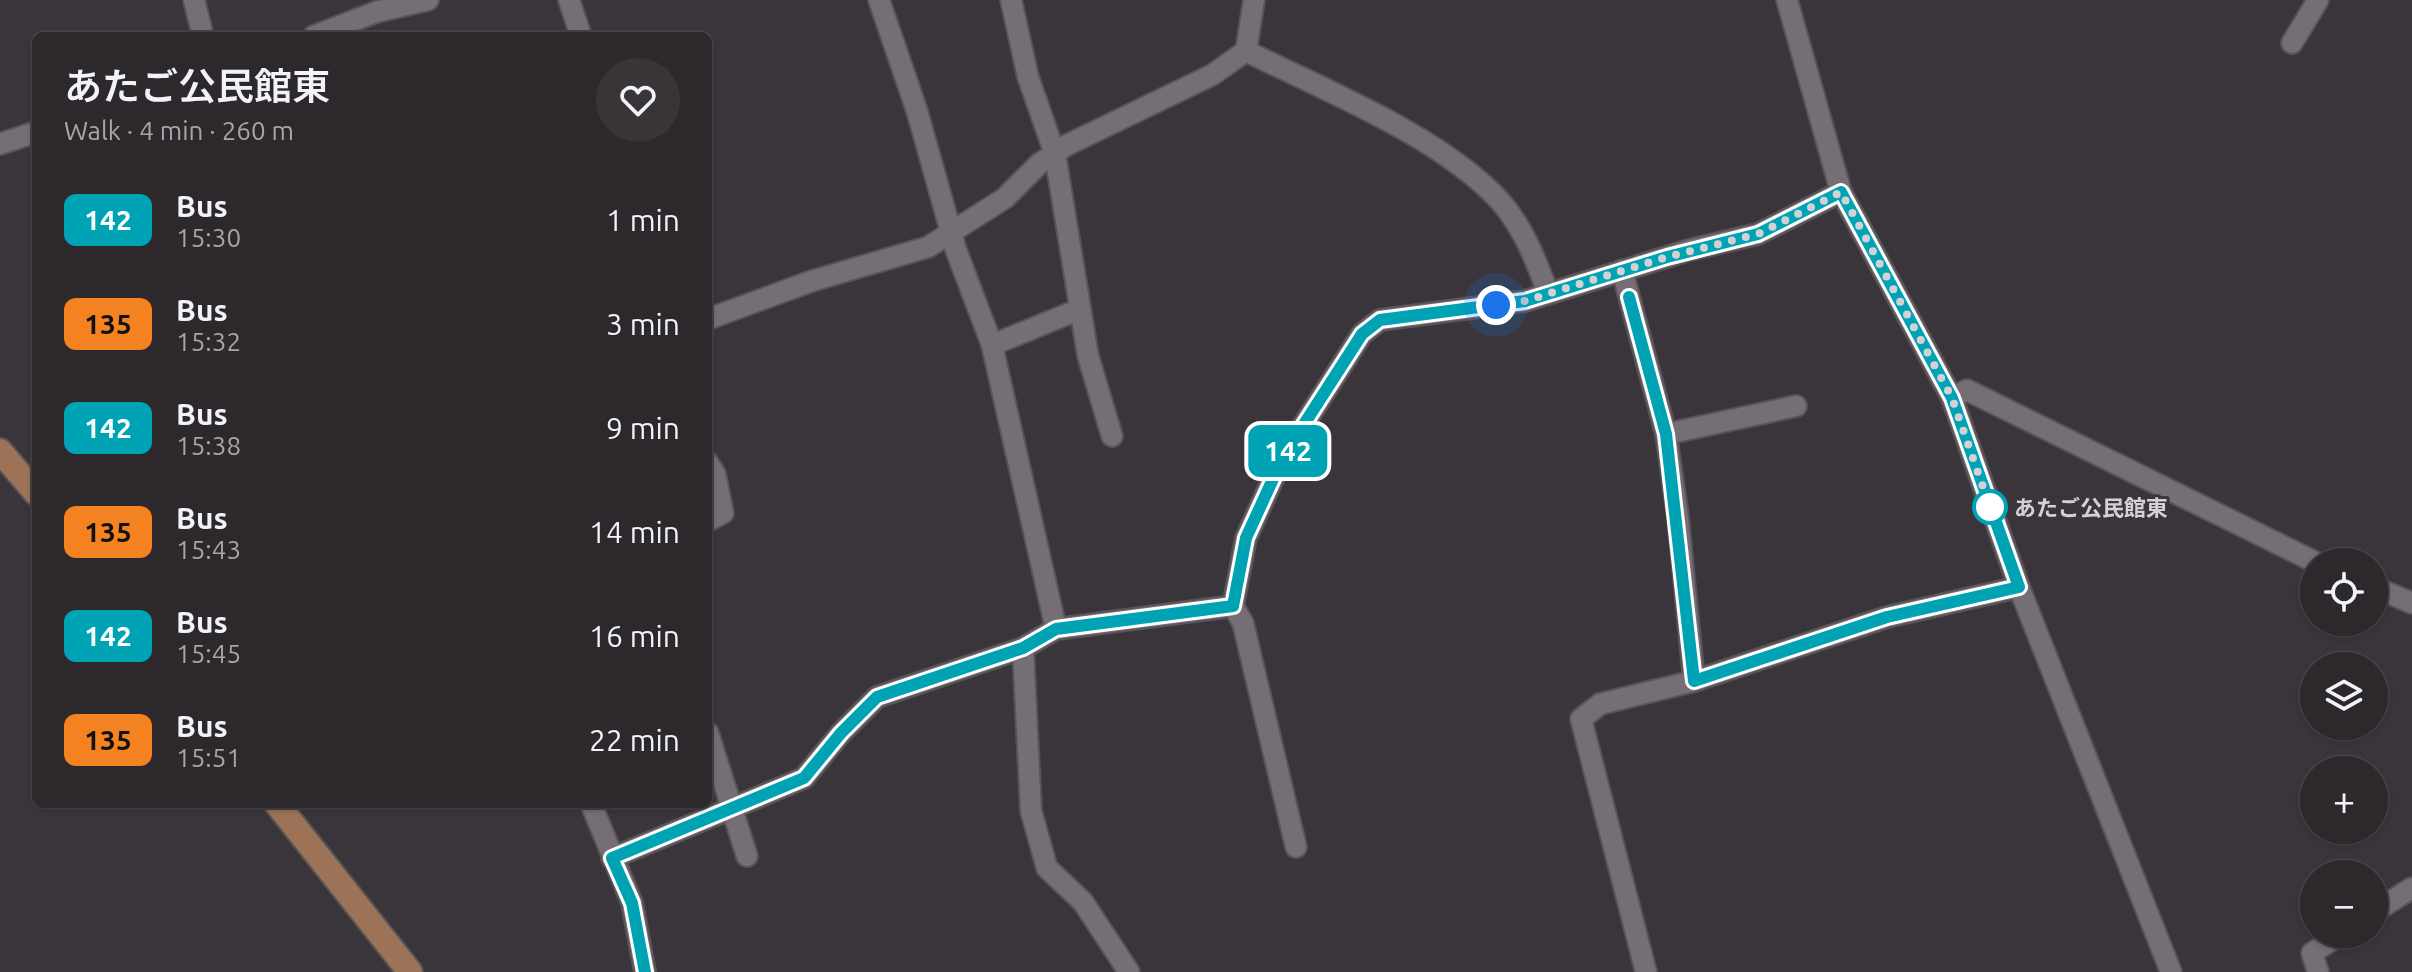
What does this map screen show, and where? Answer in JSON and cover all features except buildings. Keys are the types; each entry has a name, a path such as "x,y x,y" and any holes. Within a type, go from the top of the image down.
{"main road":[{"path":"0,451 32,488"},
{"path":"284,808 410,972"}],"street":[{"path":"194,0 202,32"},
{"path":"324,32 376,12 428,0"},
{"path":"569,0 580,32"},
{"path":"879,0 992,345 1056,629"},
{"path":"1011,0 1028,77 1055,154 1088,356 1112,436"},
{"path":"712,318 812,281 928,247 1005,198 1055,154 1212,75 1246,51 1254,0"},
{"path":"1787,0 1841,192 1952,398 2019,587 2171,972"},
{"path":"2292,43 2318,0"},
{"path":"1246,51 1429,144 1499,200 1530,245 1548,293"},
{"path":"0,144 32,133"},
{"path":"1296,847 1243,623 1233,606 1246,538 1283,457 1362,334 1380,320 1525,301 1622,270 1758,234 1841,192"},
{"path":"1622,270 1666,434 1694,681"},
{"path":"992,345 1080,309"},
{"path":"1952,398 1967,390 2300,555"},
{"path":"1666,434 1796,406"},
{"path":"712,469 723,513 712,519"},
{"path":"1646,972 1581,719 1600,704 1694,681 1887,617 2019,587"},
{"path":"2388,593 2412,603"},
{"path":"612,858 804,778 841,733 877,697 1023,648 1056,629 1233,606"},
{"path":"1023,648 1031,811 1047,868 1083,902 1129,972"},
{"path":"712,744 734,805 747,856"},
{"path":"593,808 632,903 645,972"},
{"path":"2388,903 2412,888"},
{"path":"2318,972 2312,953 2320,948"}],"bus line":[{"name":"142","path":"645,972 632,903 612,858 804,778 841,733 877,697 1023,648 1056,629 1150,614 1233,606 1246,538 1283,457 1362,334 1380,320 1525,301 1689,250 1758,234 1841,192 1952,398 2019,587 1887,617 1694,681 1678,517 1666,434 1629,297"}],"place":[{"name":"あたご公民館東","path":"1990,507"}],"route":[{"path":"1496,305 1525,301 1689,250 1758,234 1841,192 1952,398 1990,507"}]}
